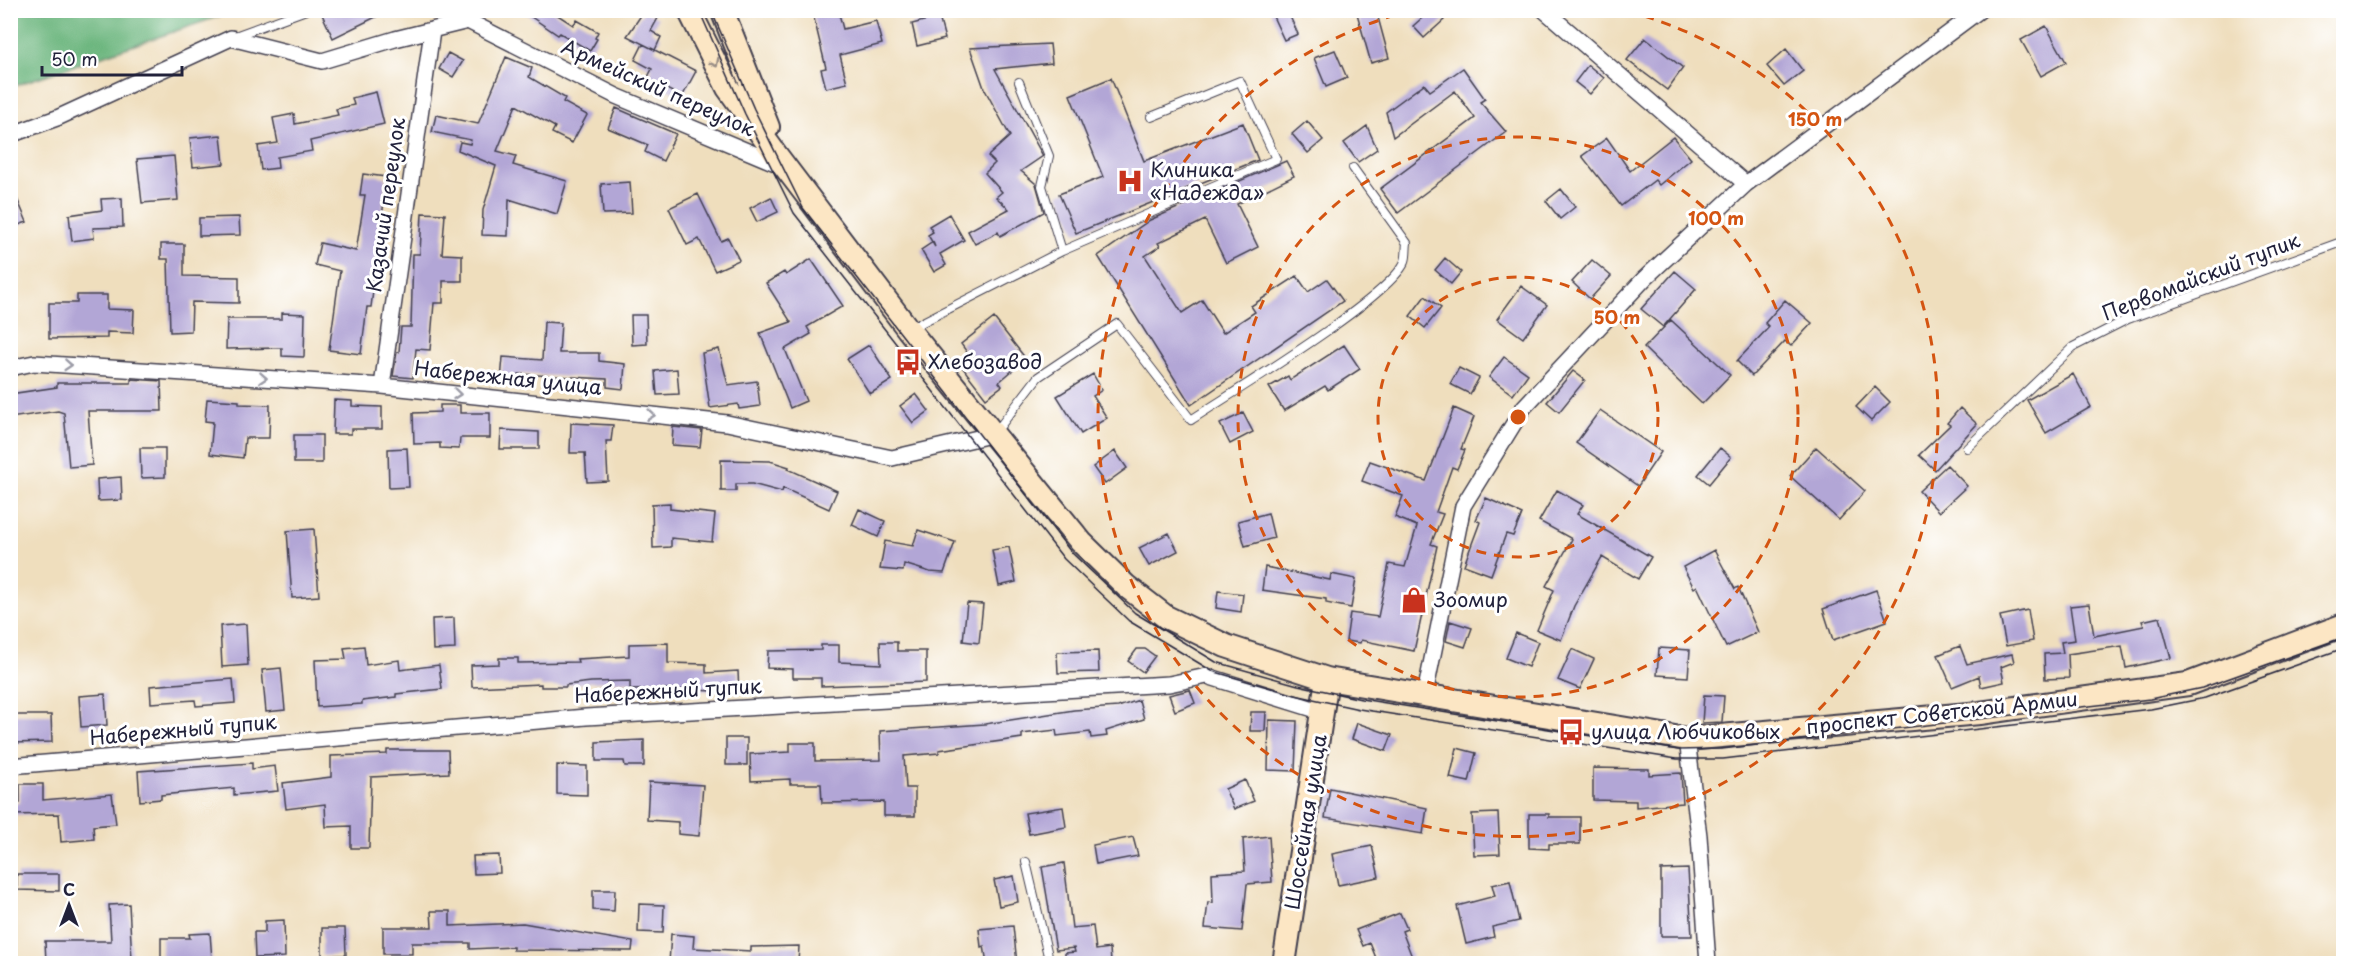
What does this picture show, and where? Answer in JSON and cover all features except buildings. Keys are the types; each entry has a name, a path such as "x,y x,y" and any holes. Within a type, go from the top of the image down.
{"main road":[{"name":"проспект Советской Армии","path":"689,10 728,88 785,167 908,329 1081,542 1126,586 1166,617 1226,646 1327,680 1425,694 1687,739 1980,713 2188,684 2343,625"},
{"name":"проспект Советской Армии","path":"722,10 747,80 785,167"},
{"name":"Шоссейная улица","path":"1288,961 1301,840 1327,680"}],"street":[{"path":"1544,10 1746,184"},
{"path":"1425,694 1463,506 1524,407 1645,278 1746,184 1980,10"},
{"path":"10,135 57,118 231,38 322,61 395,39 468,21"},
{"name":"Армейский переулок","path":"468,21 616,96 785,167"},
{"name":"Казачий переулок","path":"382,386 432,31"},
{"name":"Набережная улица","path":"10,368 34,363 382,386 727,423 892,458 995,434"},
{"name":"Набережный тупик","path":"10,766 586,717 1169,684 1207,676 1323,712"},
{"path":"1687,739 1699,836 1708,963"}],"lane":[{"path":"231,38 306,10"},
{"path":"445,10 468,21"},
{"path":"908,329 1062,251 1276,159 1240,81 1151,117"},
{"path":"1019,82 1049,156 1042,186 1062,251"},
{"path":"995,434 1038,377 1117,324 1191,420 1336,324 1387,286 1405,262 1407,243 1353,168"},
{"name":"Первомайский тупик","path":"1967,448 2073,347 2128,319 2343,241"},
{"path":"1026,862 1050,963"}],"green space":[{"path":"11,10 235,10 235,11 11,87"}],"tram line":[{"path":"699,10 745,114 794,213 1064,559 1129,621 1212,671 1295,695 1359,709 1677,759 1723,759 2151,709 2205,698 2344,648"},
{"path":"711,10 754,109 803,208 1071,552 1135,613 1216,662 1298,685 1361,699 1678,750 1722,749 2150,699 2202,688 2344,637"}],"place":[{"name":"Клиника «Надежда»","path":"1130,181"},
{"name":"Хлебозавод","path":"908,362"},
{"name":"Зоомир","path":"1414,600"},
{"name":"улица Любчиковых","path":"1571,732"}]}
